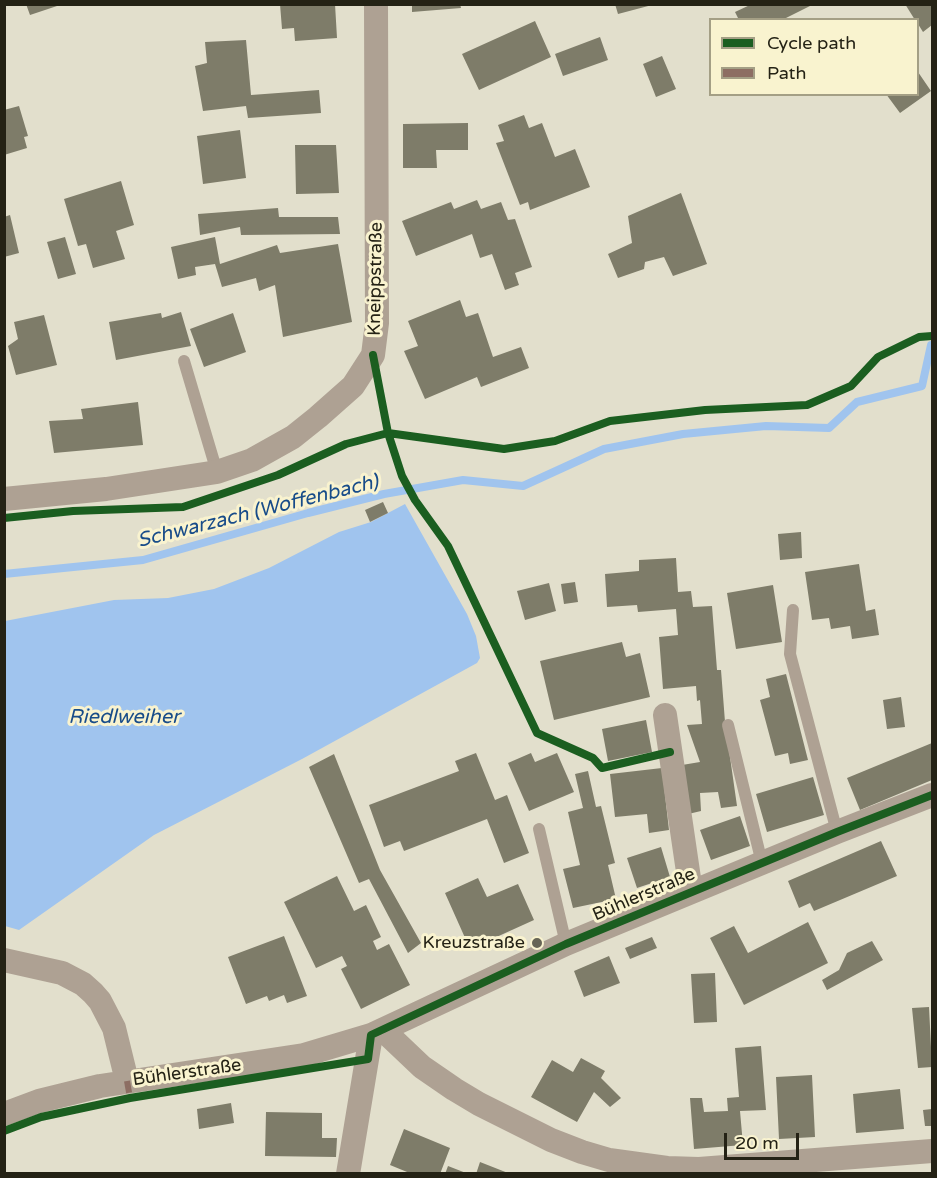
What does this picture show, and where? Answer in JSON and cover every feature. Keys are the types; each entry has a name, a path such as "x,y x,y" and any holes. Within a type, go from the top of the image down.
{"street":[{"name":"Kneippstraße","path":"4,499 106,489 217,472 252,460 292,437 353,386 373,355 377,323 376,4"},
{"path":"665,715 691,892"},
{"name":"Bühlerstraße","path":"4,1113 72,1092 127,1081 262,1063 304,1055 377,1032 566,944 837,832 933,795"},
{"path":"4,960 62,973 83,984 93,993 100,1000 114,1028 127,1081"},
{"path":"348,1173 377,1032 453,1089 479,1104 551,1140 609,1160 667,1168 699,1169 933,1151"}],"lane":[{"path":"184,361 217,472"},
{"path":"793,610 790,654 837,832"},
{"path":"729,725 762,863"},
{"path":"539,829 566,944"}],"water":[{"name":"Riedlweiher","path":"405,504 467,614 476,636 480,658 477,663 302,759 154,835 19,930 5,926 5,621 114,600 168,598 214,589 269,568 339,532 371,522"}],"building":[{"path":"26,4 60,4 60,5 30,15"},
{"path":"280,4 335,4 337,38 295,41 294,28 282,29"},
{"path":"412,4 460,4 461,8 412,12"},
{"path":"615,4 652,4 652,5 618,14"},
{"path":"752,4 814,4 786,18 738,18 735,12"},
{"path":"905,4 932,4 932,25 923,32 919,26 919,18 914,18"},
{"path":"535,21 551,57 479,90 462,54"},
{"path":"600,37 608,60 563,76 555,54"},
{"path":"246,40 251,95 319,90 321,113 248,118 246,106 203,111 195,66 207,63 205,42"},
{"path":"662,56 676,89 656,97 643,64"},
{"path":"919,73 931,91 900,113 887,96 919,96"},
{"path":"19,106 28,136 24,137 27,148 4,155 4,110"},
{"path":"524,115 529,128 542,123 555,157 575,149 590,187 530,210 528,202 520,205 496,143 504,141 498,125"},
{"path":"468,123 468,150 436,150 437,168 403,168 403,124"},
{"path":"240,130 246,178 203,184 197,136"},
{"path":"295,145 336,145 339,193 296,194"},
{"path":"121,181 134,225 116,231 125,259 93,268 86,244 78,246 64,199"},
{"path":"681,193 707,264 673,276 664,257 645,262 644,269 618,278 608,254 632,243 628,216"},
{"path":"477,200 481,209 501,202 508,220 515,219 532,267 515,273 519,285 505,290 492,254 480,258 472,234 416,256 402,221 451,202 454,209"},
{"path":"278,208 279,217 338,217 340,234 241,235 240,227 200,235 198,214"},
{"path":"10,215 19,253 4,257 4,217"},
{"path":"65,237 76,274 58,279 47,242"},
{"path":"215,237 220,264 277,245 280,253 338,244 352,322 283,337 275,285 259,291 256,278 222,287 215,264 195,267 196,275 178,279 171,247"},
{"path":"460,300 466,317 478,313 493,357 521,347 529,368 481,387 477,377 425,399 404,351 418,346 408,321"},
{"path":"181,312 191,346 116,360 109,322 161,313 162,318"},
{"path":"233,313 246,352 204,367 190,329"},
{"path":"44,315 57,365 16,375 8,346 18,339 14,322"},
{"path":"138,402 143,445 54,453 49,421 83,419 81,409"},
{"path":"383,502 388,513 370,522 365,510"},
{"path":"801,532 802,558 780,560 778,534"},
{"path":"676,558 678,592 691,591 693,607 712,606 717,670 721,670 725,722 737,806 721,808 718,792 700,793 701,811 684,815 682,765 700,762 687,725 702,724 696,686 663,689 659,637 678,635 676,609 638,612 637,605 607,607 605,574 639,571 639,560"},
{"path":"859,564 866,611 875,609 879,635 852,639 850,626 831,629 829,618 812,620 805,572"},
{"path":"575,582 578,602 564,604 561,584"},
{"path":"549,583 556,611 525,620 517,591"},
{"path":"773,585 782,642 736,649 727,593"},
{"path":"622,642 626,657 640,653 650,697 554,720 540,661"},
{"path":"786,674 808,760 790,764 788,753 775,756 760,700 770,697 766,679"},
{"path":"901,697 905,727 887,729 883,700"},
{"path":"646,720 652,752 608,761 602,729"},
{"path":"932,743 932,780 860,810 847,778"},
{"path":"476,753 495,800 507,795 529,853 504,863 487,819 404,851 400,841 384,847 369,805 459,771 455,761"},
{"path":"531,753 535,762 557,753 574,792 529,811 508,763"},
{"path":"334,754 380,870 421,943 408,953 369,879 359,883 309,767"},
{"path":"662,768 669,830 649,833 647,814 615,817 610,774"},
{"path":"588,771 596,807 601,806 615,863 608,865 616,899 573,908 563,869 580,865 568,812 583,808 575,774"},
{"path":"813,777 824,815 767,832 756,794"},
{"path":"740,816 750,846 711,860 700,830"},
{"path":"881,841 897,876 814,911 810,903 799,908 788,881"},
{"path":"661,847 670,877 637,888 627,858"},
{"path":"337,876 354,911 366,905 381,937 373,941 377,950 389,944 410,985 361,1009 341,969 347,966 342,956 316,968 284,902"},
{"path":"478,878 487,897 518,884 534,920 470,949 445,893"},
{"path":"808,922 828,963 744,1005 710,938 734,926 748,953"},
{"path":"284,936 307,996 287,1003 284,995 269,1001 267,996 246,1004 228,957"},
{"path":"652,937 657,948 630,959 625,948"},
{"path":"872,941 883,960 827,990 822,980 839,970 847,953"},
{"path":"609,956 620,983 584,997 574,971"},
{"path":"715,973 717,1022 694,1023 691,974"},
{"path":"929,1007 932,1067 918,1068 912,1008"},
{"path":"761,1046 766,1110 740,1111 743,1145 694,1149 690,1098 702,1098 704,1112 728,1111 727,1098 739,1097 735,1048"},
{"path":"581,1058 605,1071 601,1078 621,1098 610,1107 594,1092 577,1122 531,1097 552,1060 573,1072"},
{"path":"812,1075 815,1137 779,1139 776,1077"},
{"path":"900,1089 904,1129 856,1133 853,1094"},
{"path":"231,1103 234,1123 199,1129 197,1109"},
{"path":"932,1109 932,1126 925,1126 923,1110"},
{"path":"266,1112 322,1113 322,1138 337,1138 336,1157 265,1156"},
{"path":"404,1129 450,1148 440,1174 412,1174 390,1165"},
{"path":"480,1162 508,1173 508,1174 476,1174"},
{"path":"448,1166 466,1173 466,1174 445,1174"}],"waterway":[{"name":"Schwarzach (Woffenbach)","path":"4,574 143,560 308,513 384,494 463,480 523,486 604,449 683,434 766,426 829,428 857,402 922,386 932,345"}],"marked path":[{"path":"127,1081 130,1098"}],"cycle path":[{"path":"4,518 73,511 183,507 278,475 346,444 388,433 504,449 555,441 610,421 705,410 807,405 851,386 878,357 919,337 932,336"},
{"path":"373,355 388,433 402,476 415,500 448,546 537,733 593,758 602,768 670,752"},
{"path":"4,1131 41,1117 130,1098 368,1059 371,1035 566,944 932,795"}],"place":[{"name":"Kreuzstraße","path":"537,943"}]}
